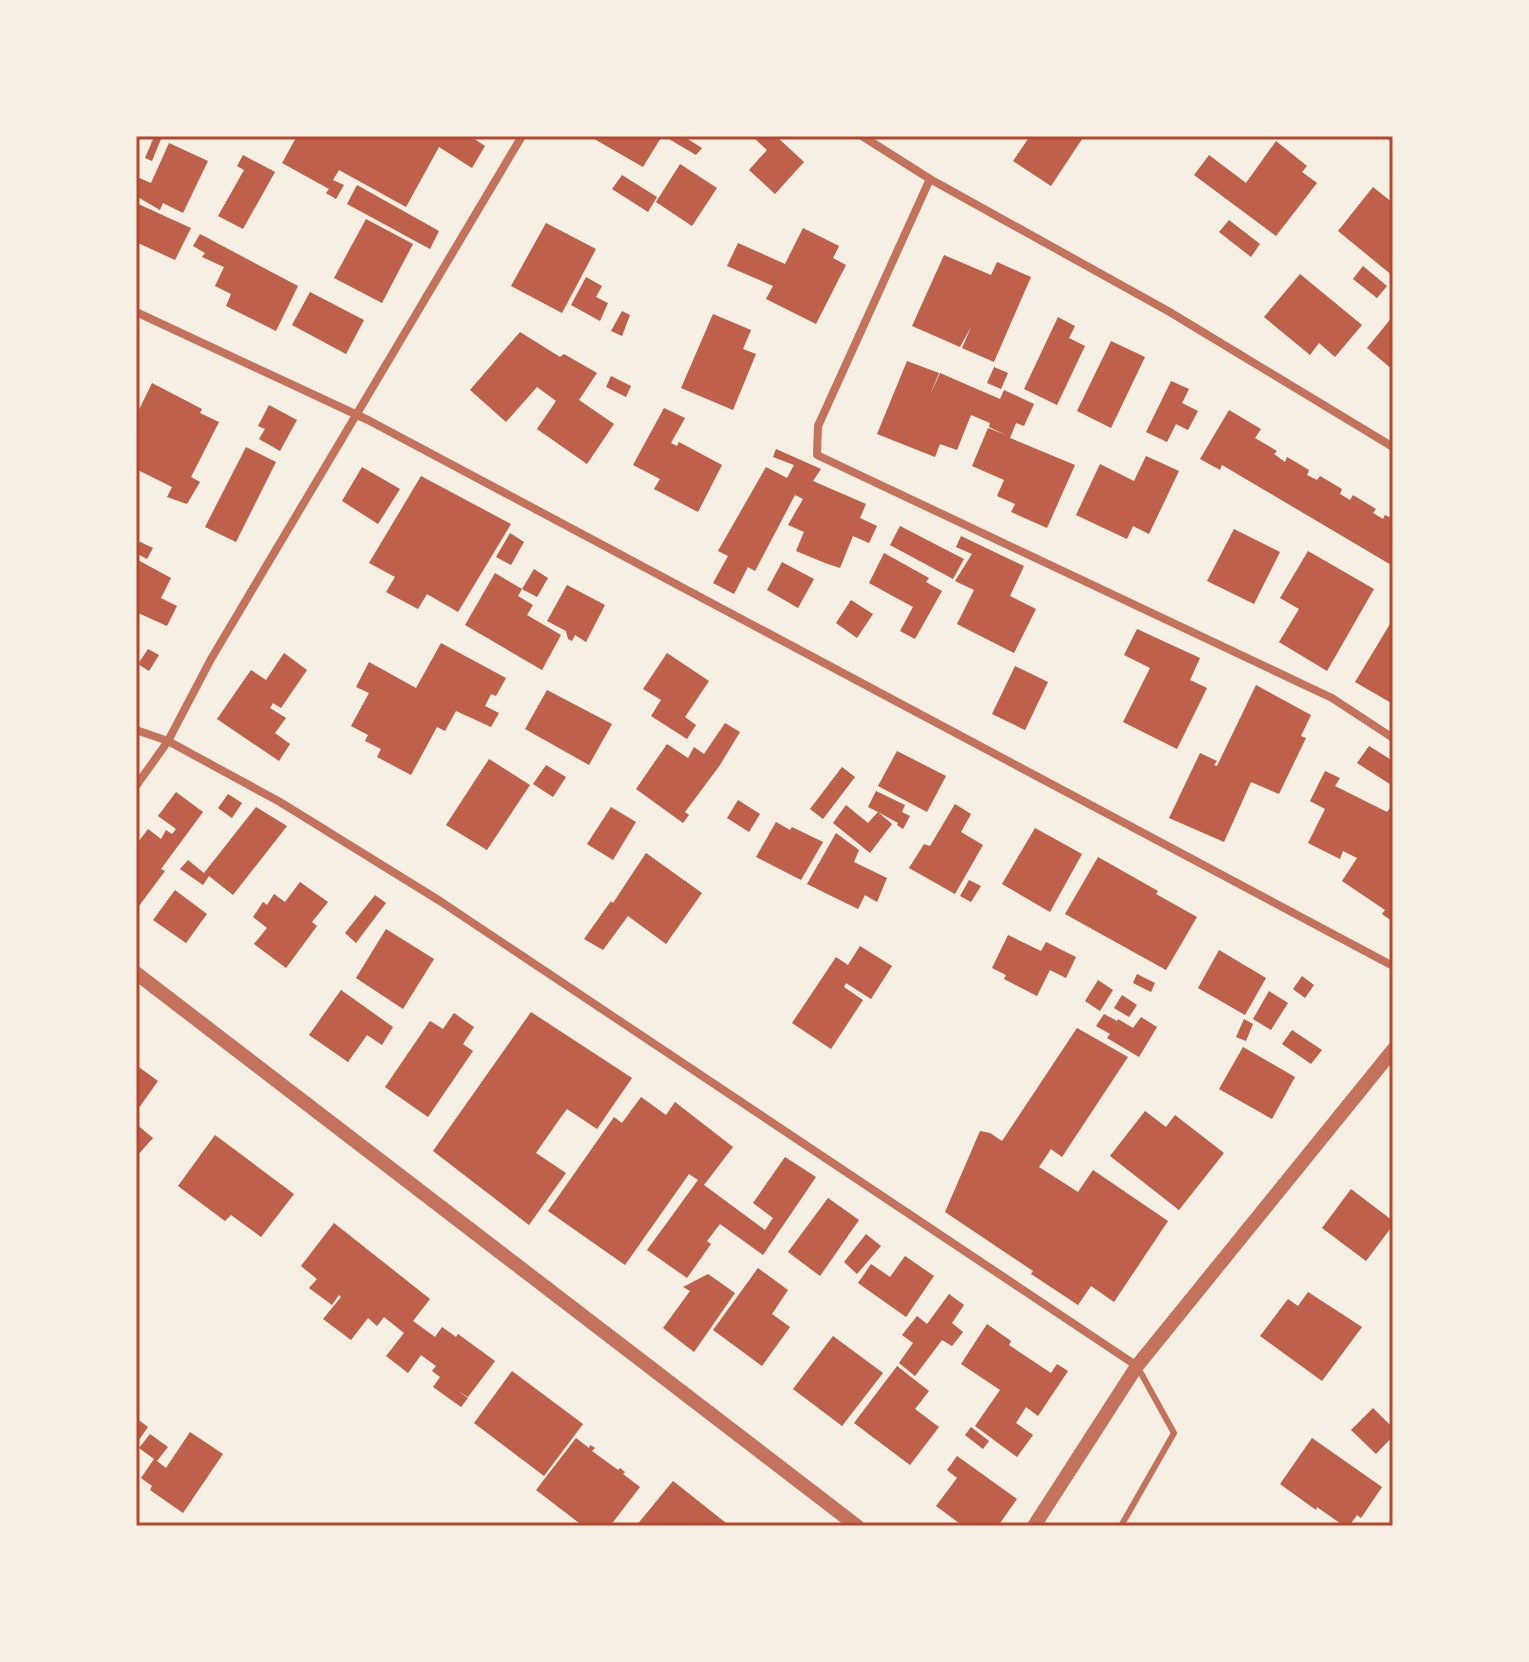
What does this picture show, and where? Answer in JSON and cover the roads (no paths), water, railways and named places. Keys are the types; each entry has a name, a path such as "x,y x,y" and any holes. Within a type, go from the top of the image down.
{"street":[{"path":"136,786 168,741 211,659 522,136"},
{"path":"862,136 930,179 1168,311 1393,447"},
{"path":"930,179 818,426 817,455 1332,698 1393,738"},
{"path":"136,312 357,416 1393,966"},
{"path":"136,730 168,741 280,802 440,901 1137,1366"},
{"path":"136,973 857,1526"},
{"path":"1034,1526 1137,1366 1393,1050"}],"lane":[{"path":"1121,1526 1174,1433 1137,1366"}]}
